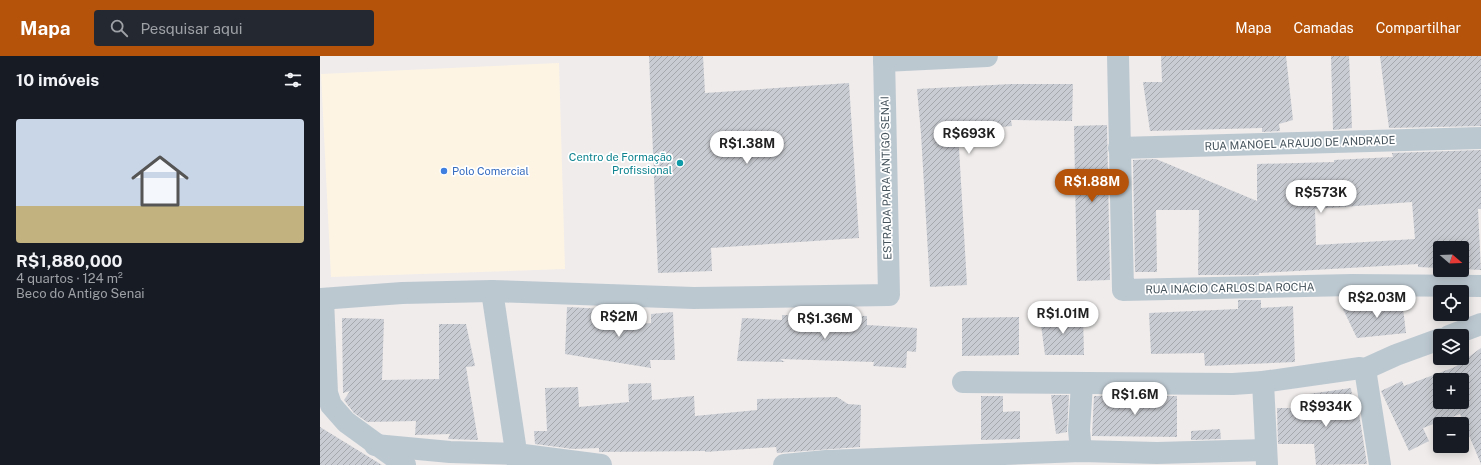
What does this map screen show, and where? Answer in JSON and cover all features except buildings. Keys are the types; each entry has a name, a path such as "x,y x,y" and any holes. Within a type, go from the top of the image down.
{"street":[{"path":"884,58 986,56"},
{"path":"1118,56 1119,148"},
{"name":"ESTRADA PARA ANTIGO SENAI","path":"492,291 694,298 889,295 884,58"},
{"name":"RUA MANOEL ARAUJO DE ANDRADE","path":"1119,148 1481,138"},
{"name":"RUA INACIO CARLOS DA ROCHA","path":"1119,148 1124,290 1352,285 1481,286"},
{"path":"405,465 375,445 346,422 331,406 327,393 322,299 402,293 492,291 517,459"},
{"path":"1468,329 1481,324"},
{"path":"964,382 1206,385 1263,382 1360,368 1365,369 1396,355 1433,342"},
{"path":"1365,369 1380,465"},
{"path":"784,465 826,461 1081,451 1159,459 1266,457 1263,382"},
{"path":"1081,451 1079,430 1082,384"},
{"path":"375,445 517,459 601,465"}],"shaded area":[{"name":"Polo Comercial","path":"559,63 565,269 331,277 321,74"}],"place":[{"name":"Centro de Formação Profissional","path":"680,163"},
{"name":"Polo Comercial","path":"444,171"}]}
